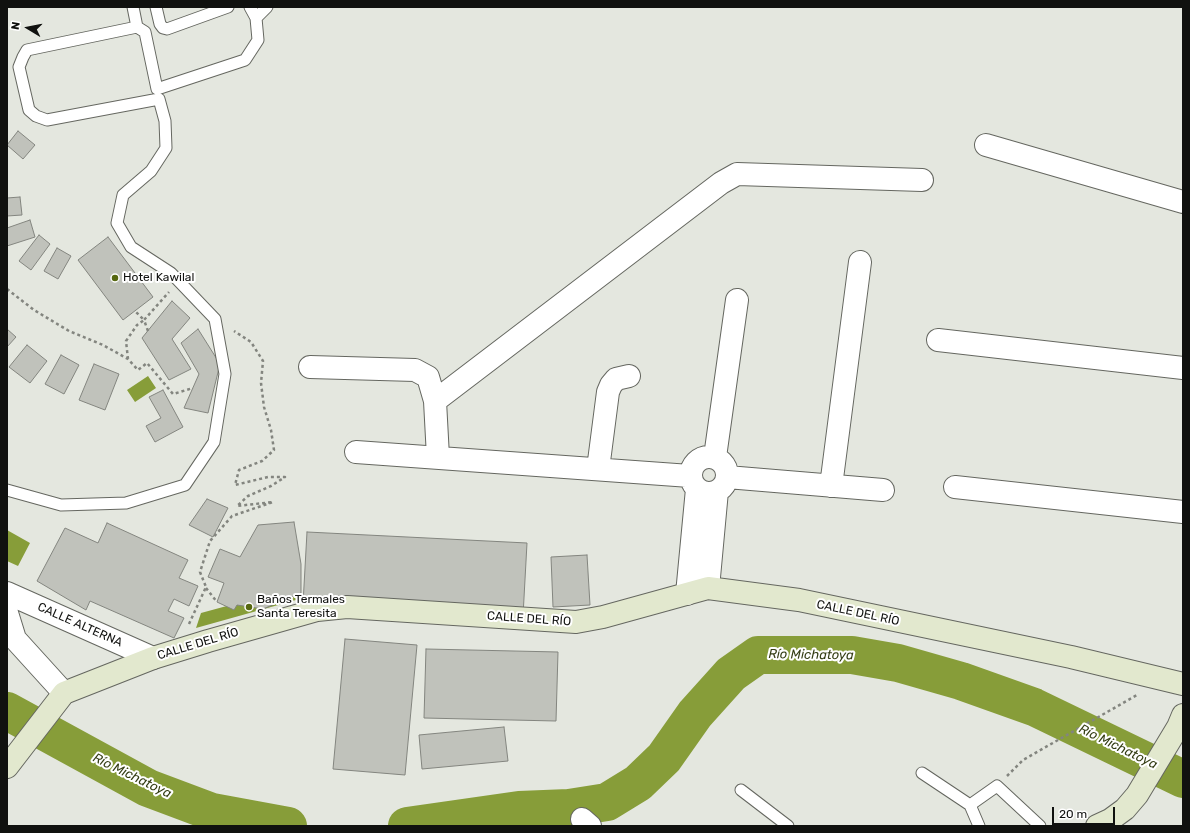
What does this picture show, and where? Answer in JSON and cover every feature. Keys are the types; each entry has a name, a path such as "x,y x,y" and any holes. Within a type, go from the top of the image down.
{"main road":[{"name":"CALLE DEL RÍO","path":"10,763 64,693 153,658 317,610 347,607 576,622 603,617 697,591 799,600 1071,657 1183,684"},
{"path":"1097,826 1110,820 1125,809 1137,795 1180,721"}],"street":[{"path":"986,145 1183,202"},
{"path":"434,401 721,183 738,174 922,180"},
{"path":"831,486 860,262"},
{"path":"715,457 737,300"},
{"path":"938,340 1183,368"},
{"path":"310,367 416,370 428,377 434,401 438,458"},
{"path":"598,469 608,392 616,379 629,376"},
{"path":"356,452 598,469 708,483 831,486 883,490"},
{"path":"697,591 708,483 726,469 722,462 715,457 706,456 698,460 692,467 708,483"},
{"path":"955,487 1183,512"},
{"name":"CALLE ALTERNA","path":"7,593 153,658"},
{"path":"7,613 15,639 64,693"}],"lane":[{"path":"132,7 137,27"},
{"path":"156,7 160,24 167,29 228,7"},
{"path":"7,490 61,505 126,503 185,485 214,442 225,374 215,319 171,273 131,247 117,223 123,195 151,171 166,148 165,121 158,94 146,32 137,27 27,50 19,67 29,110 36,116 47,120 158,94 245,60 258,40 256,18 250,7"},
{"path":"256,18 266,7"},
{"path":"922,774 970,805 979,826"},
{"path":"970,805 997,786 1040,826"},
{"path":"740,790 788,826"}],"path":[{"path":"128,359 126,341 137,326 171,290 171,273"},
{"path":"7,289 34,310 63,327 103,345 128,359 138,370 146,363 173,394 193,388"},
{"path":"135,311 144,320 148,331"},
{"path":"215,319 251,342 263,361 262,383 264,407 271,430 274,450 262,460 239,470 235,485 268,477 284,477 271,486 248,496 237,506 273,502 232,516 210,541 200,572 206,588 216,602"},
{"path":"186,629 206,588"},
{"path":"997,786 1023,760 1135,697"}],"shaded area":[{"path":"148,376 156,388 135,402 127,390"},
{"path":"7,530 30,543 18,566 7,561"},
{"name":"Baños Termales Santa Teresita","path":"293,588 296,600 196,628 201,613"}],"building":[{"path":"18,131 35,145 23,159 7,145"},
{"path":"20,197 22,215 7,216 7,198"},
{"path":"30,220 35,237 7,246 7,228"},
{"path":"39,235 50,244 31,270 19,261"},
{"name":"Hotel Kawilal","path":"108,237 153,297 123,320 78,260"},
{"path":"57,248 71,256 58,279 44,271"},
{"path":"172,301 190,318 172,339 191,369 169,380 142,338"},
{"path":"7,329 16,337 7,347"},
{"path":"198,329 220,364 208,413 184,408 199,374 181,343"},
{"path":"27,345 47,361 30,383 9,367"},
{"path":"61,355 79,365 64,394 45,384"},
{"path":"94,364 119,374 105,410 79,400"},
{"path":"163,390 183,427 155,442 146,426 161,418 149,397"},
{"path":"207,499 228,508 213,537 189,525"},
{"path":"294,522 301,564 301,593 263,609 237,605 234,610 217,602 224,583 208,577 220,549 240,557 258,525"},
{"path":"107,523 188,560 179,578 198,586 189,606 174,599 168,611 184,618 174,638 90,601 86,610 37,581 65,528 98,543"},
{"path":"307,532 527,543 523,616 303,604"},
{"path":"587,555 590,605 553,607 551,557"},
{"path":"345,639 417,645 405,775 333,769"},
{"path":"426,649 558,652 556,721 424,718"},
{"path":"504,727 508,761 422,769 419,735"}],"waterway":[{"name":"Río Michatoya","path":"407,826 519,810 569,808 607,802 638,783 664,758 695,714 731,674 758,655 852,655 898,663 961,681 1034,707 1183,779"},
{"name":"Río Michatoya","path":"7,711 148,788 212,812 288,826"}],"place":[{"name":"Hotel Kawilal","path":"115,278"},
{"name":"Baños Termales Santa Teresita","path":"249,607"}]}
